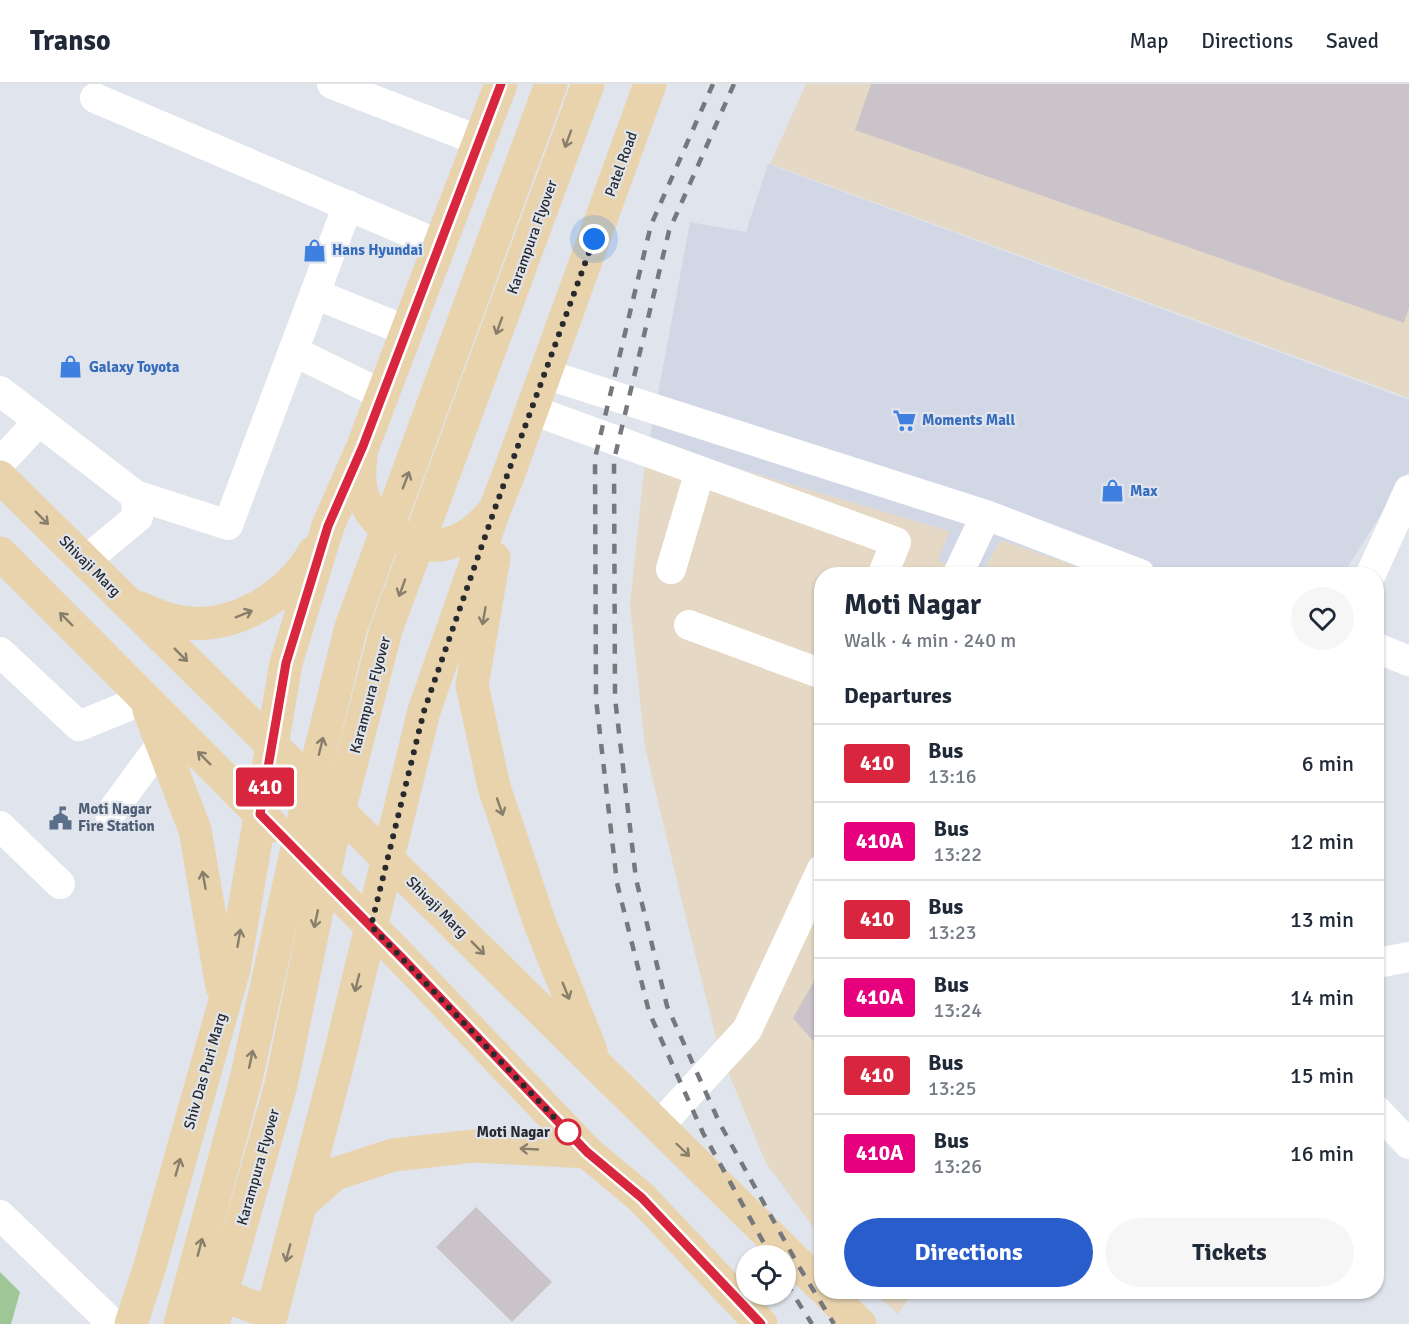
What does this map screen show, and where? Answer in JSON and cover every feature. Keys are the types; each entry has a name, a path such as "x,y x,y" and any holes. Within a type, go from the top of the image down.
{"main road":[{"path":"127,603 172,621 201,624 228,620 249,613 271,599 291,582 310,559 328,526 363,446 501,84"},
{"path":"180,1324 246,1079 305,813 351,627 551,84"},
{"name":"Karampura Flyover","path":"213,1324 281,1085 332,838 386,630 588,84"},
{"name":"Patel Road","path":"371,926 424,711 494,511 650,84"},
{"path":"363,446 358,472 364,499 378,522 399,538 425,545 451,543 476,531 494,511"},
{"path":"508,476 472,686 494,787 539,921 596,1064"},
{"name":"Shivaji Marg","path":"0,477 814,1279"},
{"path":"272,745 286,663 328,526"},
{"path":"0,553 371,926 587,1152 642,1198 761,1324"},
{"path":"146,699 195,830 225,1000"},
{"name":"Shiv Das Puri Marg","path":"131,1324 150,1266 234,969 272,745"},
{"path":"150,1266 271,1319 371,926"},
{"path":"301,1204 335,1174 393,1155 474,1146 587,1152"},
{"path":"834,1299 860,1324"}],"street":[{"path":"332,84 480,141"},
{"path":"95,98 440,245"},
{"path":"0,391 135,495 228,525 348,206"},
{"path":"315,294 407,332"},
{"path":"293,351 383,395"},
{"path":"545,374 986,515 1122,567"},
{"path":"532,410 896,542 886,567"},
{"path":"0,463 39,421"},
{"path":"671,568 700,471"},
{"path":"85,561 138,517 135,495"},
{"path":"1374,567 1407,502"},
{"path":"961,567 986,515"},
{"path":"688,625 814,671"},
{"path":"1384,651 1409,661"},
{"path":"0,652 79,726 146,699"},
{"path":"110,814 162,743"},
{"path":"0,826 60,884"},
{"path":"659,1126 747,1030 814,886"},
{"path":"1384,962 1409,957"},
{"path":"1384,1118 1409,1144"},
{"path":"0,1215 113,1324"}],"shaded area":[{"path":"806,84 1409,84 1409,398 770,164"},
{"path":"768,164 1409,400 1409,471 1347,567 1078,567 1001,540 985,567 951,567 938,561 949,531 649,442 690,222 746,232"},
{"path":"647,442 950,531 964,567 814,567 814,1228 766,1163 720,1053 645,747 630,605"},
{"path":"1001,540 1078,567 985,567"},
{"path":"881,1299 908,1299 898,1314"}],"green space":[{"path":"0,1272 20,1292 11,1324 0,1324"}],"building":[{"path":"871,84 1409,84 1409,308 1404,323 855,130"},
{"path":"814,981 814,1042 793,1018"},
{"path":"476,1207 552,1282 512,1322 436,1247"}],"railway":[{"path":"713,84 651,225 595,458 596,699 617,883 649,1012 703,1133 765,1245"},
{"path":"734,84 669,231 614,460 615,698 636,879 667,1006 720,1124 814,1291"},
{"path":"796,1299 812,1324"},
{"path":"819,1299 834,1324"}],"bus line":[{"name":"410","path":"501,84 363,446 328,526 286,663 260,814 402,958 587,1152 642,1198 761,1324"}],"place":[{"name":"Hans Hyundai","path":"314,250"},
{"name":"Galaxy Toyota","path":"71,367"},
{"name":"Moments Mall","path":"904,420"},
{"name":"Max","path":"1112,491"},
{"name":"Moti Nagar Fire Station","path":"60,818"},
{"name":"Moti Nagar","path":"568,1132"}],"route":[{"path":"568,1132 572,1136 371,926 424,711 494,511 594,239"}]}
